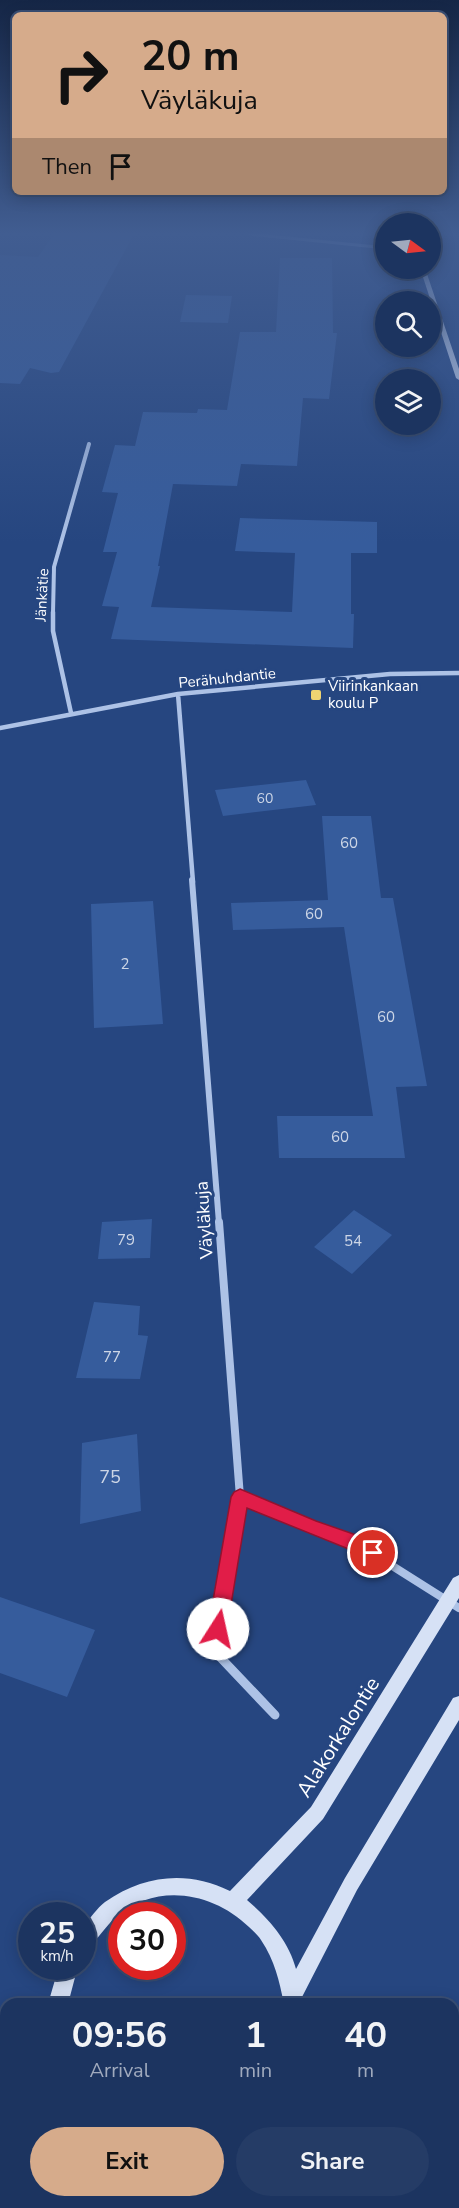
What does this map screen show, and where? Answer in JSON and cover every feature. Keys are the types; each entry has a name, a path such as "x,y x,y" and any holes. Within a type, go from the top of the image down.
{"street":[{"path":"445,337 459,378"},
{"name":"Jänkätie","path":"71,713 53,631 54,567 89,444"},
{"name":"Perähuhdantie","path":"0,728 178,694 390,674 459,673"},
{"name":"Väyläkuja","path":"178,694 240,1497 214,1651 275,1715"},
{"path":"240,1497 313,1528 356,1543 391,1563 454,1605"},
{"name":"Alakorkalontie","path":"234,1900 317,1813 454,1605 459,1583"},
{"path":"294,1998 351,1884 459,1704"},
{"path":"96,1923 112,1908 135,1894 160,1886 185,1884 210,1889 234,1900 254,1917 272,1939 286,1965 294,1998"},
{"path":"60,1998 65,1980"}],"building":[{"path":"0,337 78,337 59,372 51,373 30,368 20,384 0,383"},
{"path":"239,337 337,337 329,399 303,398 297,466 241,464 237,486 173,484 151,607 292,612 295,553 235,551 240,518 377,522 377,553 351,553 353,648 111,639 119,607 102,606 117,552 103,552 118,493 102,492 115,445 135,446 143,412 197,413 198,409 227,410"},
{"path":"306,780 316,805 223,816 215,790"},
{"path":"322,816 371,816 381,898 393,898 427,1086 396,1087 405,1158 279,1158 277,1116 373,1116 344,927 233,930 231,903 328,900"},
{"path":"153,901 163,1024 94,1028 91,904"},
{"path":"354,1210 392,1235 352,1274 314,1247"},
{"path":"152,1219 150,1258 98,1259 102,1222"},
{"path":"94,1302 140,1306 138,1335 148,1336 140,1379 76,1378"},
{"path":"137,1434 141,1511 80,1524 82,1443"},
{"path":"0,1597 95,1630 67,1697 0,1673"}],"place":[{"name":"Viirinkankaan koulu P","path":"316,695"}],"route":[{"path":"218,1629 240,1497 313,1528 356,1543 373,1553"}]}
